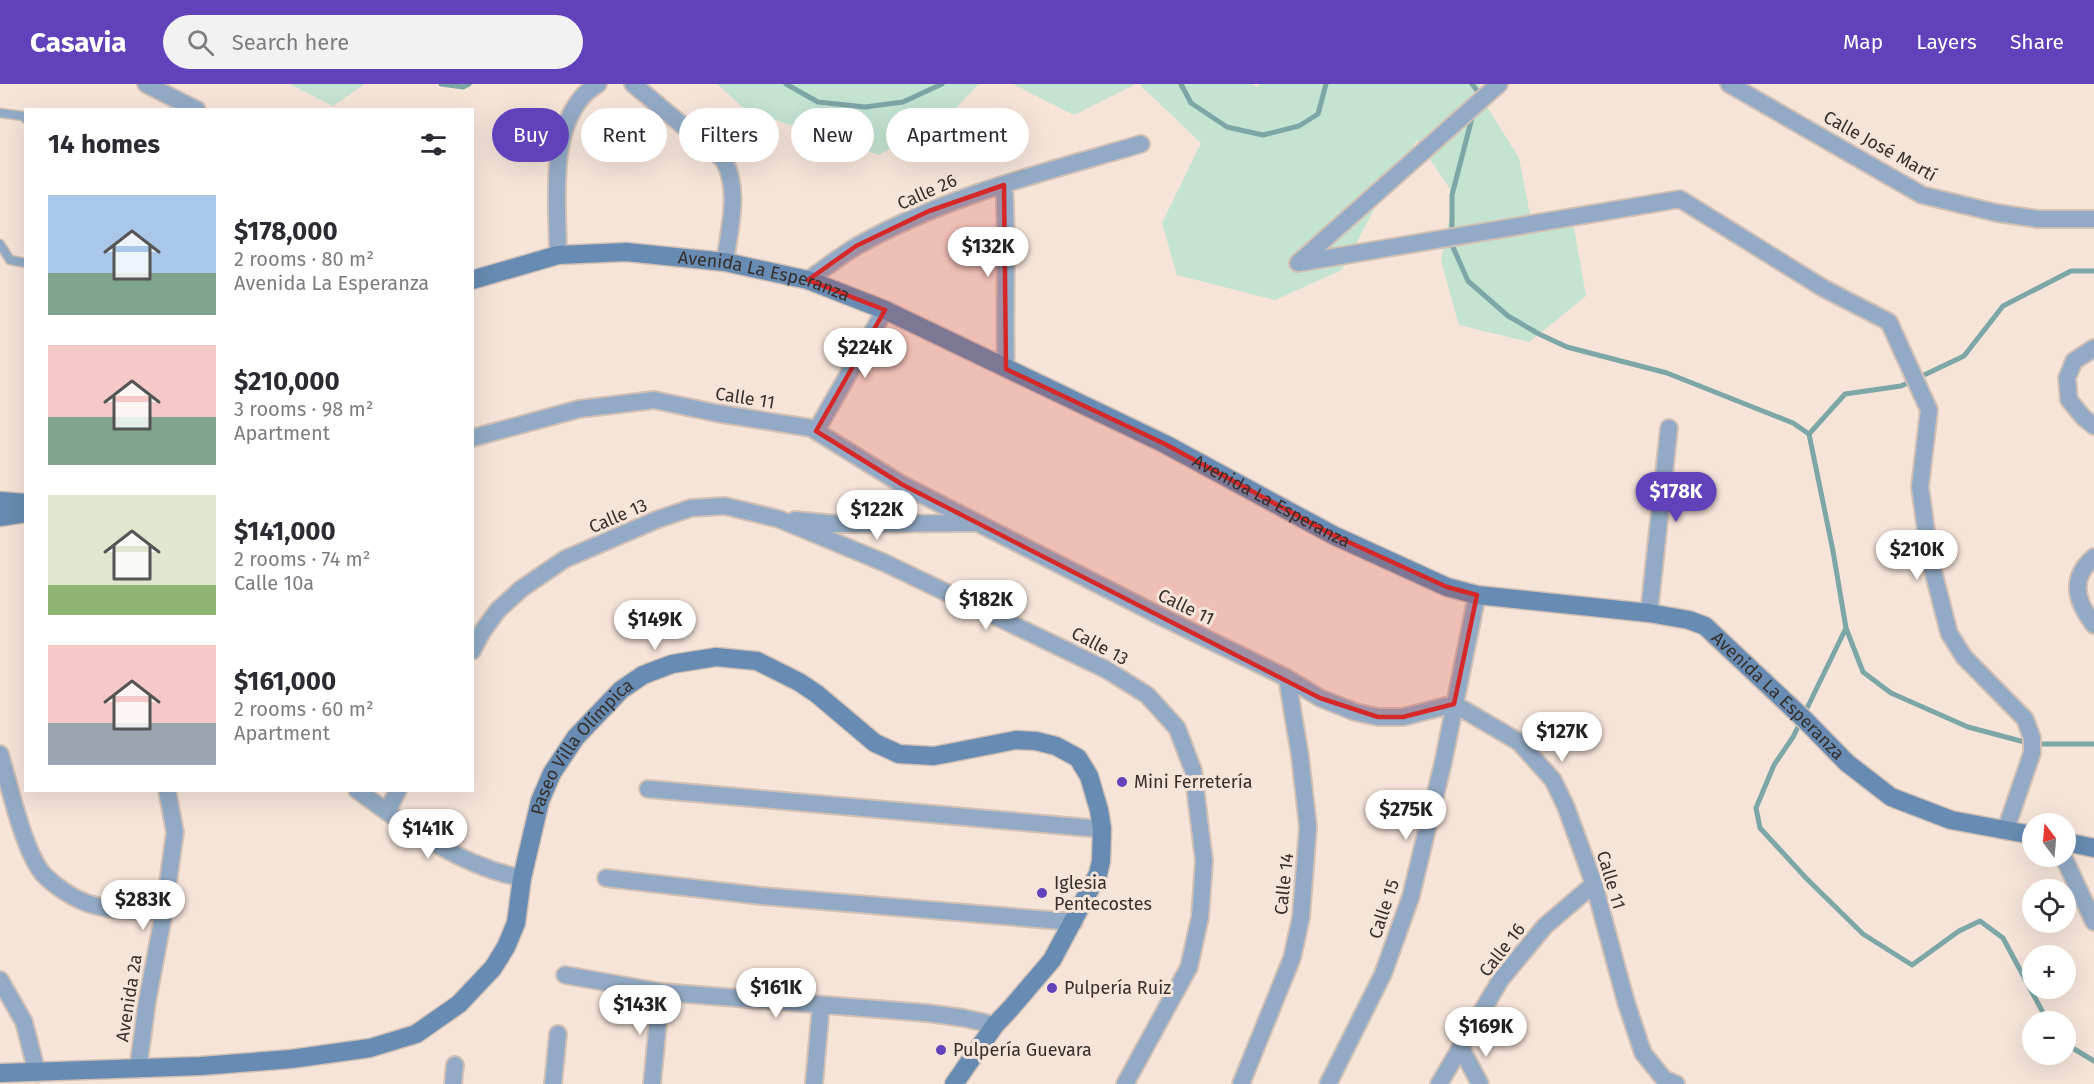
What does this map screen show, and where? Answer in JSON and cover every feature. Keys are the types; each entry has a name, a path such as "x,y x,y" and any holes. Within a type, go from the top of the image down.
{"street":[{"path":"146,84 195,108"},
{"path":"558,255 557,174 561,144 573,111 584,95 598,84"},
{"path":"633,84 723,159 729,170 732,205 725,262"},
{"path":"1499,84 1298,263 1680,200 1823,288 1889,322 1929,410 1920,487 1930,560 1950,633 1964,657 2025,719 2032,738 2029,762 2006,830"},
{"name":"Calle José Martí","path":"1729,84 1922,195 1997,213 2038,219 2094,219"},
{"name":"Calle 26","path":"808,280 856,246 970,194 1141,144"},
{"path":"1004,185 1007,238 1004,302 1006,369"},
{"name":"Avenida La Esperanza","path":"474,279 558,255 626,252 725,262 808,280 885,310 1166,444 1333,535 1447,587 1477,595 1649,613 1689,620 1705,626 1847,763 1891,796 1951,820 2022,833"},
{"path":"816,431 885,310"},
{"path":"2094,348 2074,361 2067,378 2069,400 2094,426"},
{"name":"Calle 11","path":"474,437 579,409 654,400 716,413 811,428 903,485 1287,678 1320,698 1355,712 1378,717 1403,717 1454,704 1519,742 1553,780 1566,807 1594,885 1626,1002 1643,1053 1664,1079 1676,1084"},
{"path":"1649,613 1669,428"},
{"path":"0,501 24,503"},
{"name":"Calle 13","path":"474,647 498,610 521,589 565,559 656,520 691,508 725,506 779,519 885,563 1107,670 1147,695 1177,728 1193,770 1204,861 1200,916 1189,967 1125,1084"},
{"path":"0,517 24,513"},
{"path":"779,519 836,524 977,523"},
{"path":"2094,557 2079,575 2078,594 2083,609 2094,625"},
{"name":"Calle 15","path":"1328,1084 1383,974 1411,896 1443,763 1477,595"},
{"name":"Paseo Villa Olímpica","path":"0,1073 201,1066 291,1059 370,1048 416,1034 459,1004 493,968 506,947 516,923 522,878 540,801 552,773 576,737 621,690 644,675 672,664 717,657 757,661 799,682 817,694 875,743 899,754 934,756 1016,740 1036,741 1056,746 1078,758 1084,766 1097,803 1102,829 1101,861 1098,874 1052,960 995,1025 954,1084"},
{"name":"Calle 14","path":"1241,1084 1292,958 1301,917 1308,827 1300,756 1287,678"},
{"path":"0,754 28,848 43,874 63,891 90,904 164,912"},
{"path":"648,789 1102,829"},
{"name":"Avenida 2a","path":"138,1069 175,832 167,792"},
{"path":"360,792 430,842 498,874 522,878"},
{"path":"387,812 397,792"},
{"path":"2076,844 2094,848"},
{"path":"2068,867 2094,922"},
{"path":"606,878 762,896 1074,922"},
{"name":"Calle 16","path":"1439,1084 1501,979 1545,926 1594,885"},
{"path":"565,975 661,992 927,1013 995,1025"},
{"path":"0,980 24,1022 37,1073"},
{"path":"652,1084 661,992"},
{"path":"814,1084 821,1005"},
{"path":"553,1084 558,1034"},
{"path":"1461,1048 1480,1084"},
{"path":"453,1084 455,1065"}],"lane":[{"path":"0,113 24,117"},
{"path":"0,244 10,260 24,263"}],"highlighted area":[{"path":"1004,185 1006,369 1165,444 1333,535 1447,587 1477,595 1454,704 1403,717 1378,717 1320,698 903,485 816,431 885,310 808,280 856,246 929,211"}],"green space":[{"path":"289,84 365,84 333,106"},
{"path":"717,84 979,84 956,108 886,108 886,151 879,155 874,153 874,108 791,108 791,125 779,121 779,108 744,108"},
{"path":"1013,84 1136,84 1074,115"},
{"path":"1139,84 1252,84 1257,87 1260,84 1479,84 1484,102 1519,158 1530,214 1574,228 1586,296 1529,342 1459,325 1441,261 1454,195 1417,140 1377,204 1342,270 1275,300 1177,275 1162,223 1201,143"}],"waterway":[{"path":"441,84 463,87 469,84"},
{"path":"786,84 818,102 865,107 903,102 942,84"},
{"path":"1181,84 1191,103 1227,127 1263,135 1299,126 1318,114 1326,84"},
{"path":"1472,84 1479,93 1478,97"},
{"path":"1473,114 1452,195 1452,245 1468,281 1508,316 1567,347 1667,373 1793,423 1809,434 1846,628 1793,737 1774,765 1756,808 1760,828 1806,878 1863,934 1912,965 1959,931 1980,921 2003,938 2042,1011"},
{"path":"1809,434 1845,394 1901,386 1964,356 2003,306 2071,271 2094,271"},
{"path":"1846,628 1863,672 1891,693 1968,727 2032,744 2094,744"},
{"path":"2076,1050 2094,1061"}],"place":[{"name":"Mini Ferretería","path":"1122,782"},
{"name":"Iglesia Pentecostes","path":"1042,893"},
{"name":"Pulpería Ruiz","path":"1052,988"},
{"name":"Pulpería Guevara","path":"941,1050"}]}
